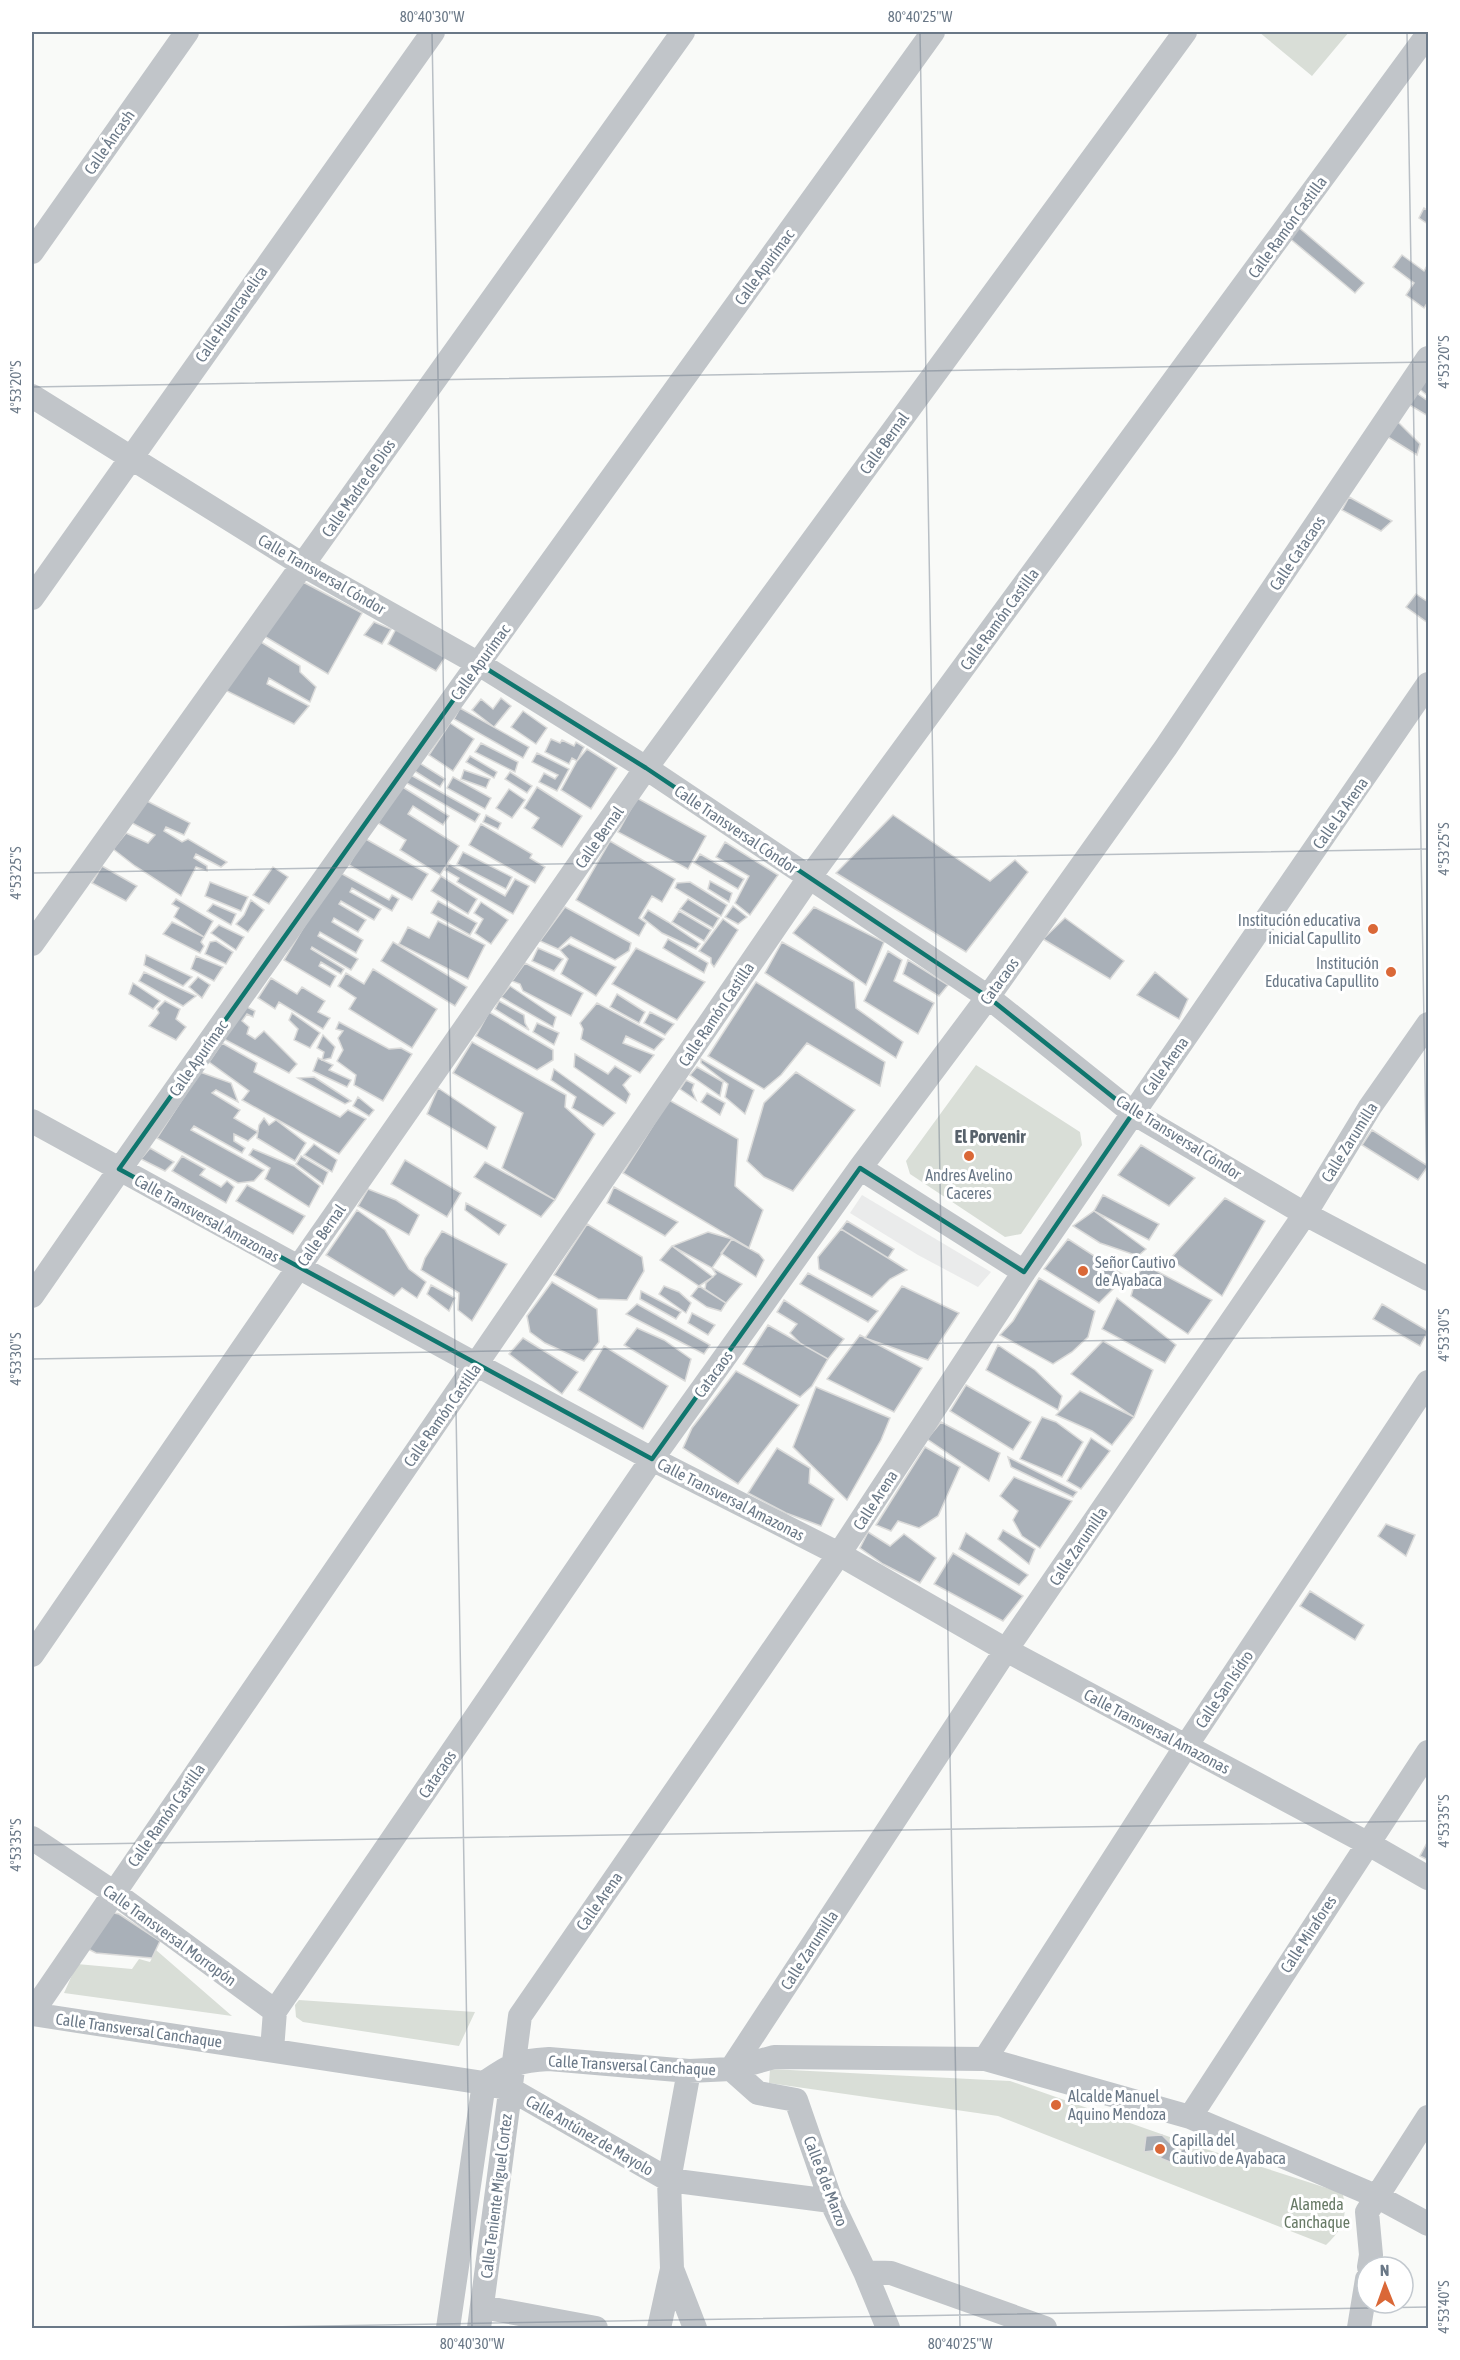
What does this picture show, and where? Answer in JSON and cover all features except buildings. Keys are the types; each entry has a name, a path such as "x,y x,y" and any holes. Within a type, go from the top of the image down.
{"street":[{"name":"Calle Áncash","path":"32,252 187,32"},
{"name":"Calle Huancavelica","path":"32,598 130,456 433,32"},
{"name":"Calle Madre de Dios","path":"32,944 683,32"},
{"name":"Calle Apurímac","path":"32,1296 119,1169 933,32"},
{"name":"Calle Bernal","path":"32,1655 646,768 1185,32"},
{"name":"Calle Ramón Castilla","path":"32,2014 112,1892 477,1365 809,878 1428,34"},
{"name":"Calle Catacaos","path":"1166,747 1428,358"},
{"name":"Calle Transversal Cóndor","path":"32,396 303,565 479,664 646,768 988,998 1133,1113 1305,1214 1428,1279"},
{"name":"Calle La Arena","path":"1251,941 1428,684"},
{"name":"Catacaos","path":"275,2011 652,1459 860,1168 988,998 1166,747"},
{"name":"Calle Arena","path":"513,2063 520,2016 839,1554 1024,1272 1251,941"},
{"name":"Calle Zarumilla","path":"731,2069 1006,1650 1305,1214 1370,1107 1428,1024"},
{"name":"Calle Transversal Amazonas","path":"32,1121 652,1459 839,1554 1006,1650 1428,1878"},
{"path":"860,1168 1024,1272"},
{"name":"Calle San Isidro","path":"985,2059 1186,1746 1428,1382"},
{"name":"Calle Mirafores","path":"1190,2116 1428,1752"},
{"name":"Calle Transversal Morropón","path":"32,1838 112,1892 275,2011"},
{"path":"272,2050 275,2011"},
{"name":"Calle Transversal Canchaque","path":"32,2014 484,2083 513,2063 549,2060 689,2071 731,2069 774,2057 985,2059 1190,2116 1378,2197 1428,2224"},
{"name":"Calle Teniente Miguel Cortez","path":"480,2318 513,2063"},
{"name":"Calle 8 de Marzo","path":"731,2069 758,2093 796,2100 831,2201 865,2272 888,2328"},
{"path":"659,2328 672,2270 669,2180 689,2071"},
{"name":"Calle Teniente Miguel Cortez","path":"448,2328 484,2083"},
{"name":"Calle Antúnez de Mayolo","path":"484,2083 510,2089 669,2180"},
{"path":"1371,2255 1367,2212 1428,2117"},
{"path":"669,2180 831,2201"},
{"path":"672,2270 695,2328"},
{"path":"865,2272 891,2273 1045,2328"},
{"path":"480,2318 596,2328"}],"highlighted area":[{"path":"479,664 646,768 988,997 1133,1113 1024,1272 860,1168 652,1459 119,1169"}],"shaded area":[{"path":"862,1195 991,1272 978,1287 918,1255 850,1213"}],"green space":[{"path":"1259,32 1349,32 1312,76"},
{"path":"976,1065 1080,1132 1082,1145 1021,1234 1005,1237 910,1174 906,1161"},
{"path":"156,1950 232,2016 64,1993 77,1964 132,1969 139,1959 150,1962"},
{"path":"299,2000 475,2012 459,2046 303,2022 296,2017 295,2005"},
{"name":"Alameda Canchaque","path":"770,2069 1010,2081 1184,2142 1336,2191 1343,2195 1344,2217 1340,2229 1326,2245 998,2116 769,2083"}],"place":[{"name":"Institución educativa inicial Capullito","path":"1373,929"},
{"name":"Institución Educativa Capullito","path":"1391,972"},
{"name":"Andres Avelino Caceres","path":"969,1156"},
{"name":"Señor Cautivo de Ayabaca","path":"1083,1271"},
{"name":"Alcalde Manuel Aquino Mendoza","path":"1056,2105"},
{"name":"Capilla del Cautivo de Ayabaca","path":"1160,2149"}],"district":[{"name":"El Porvenir","path":"990,1136"}]}
